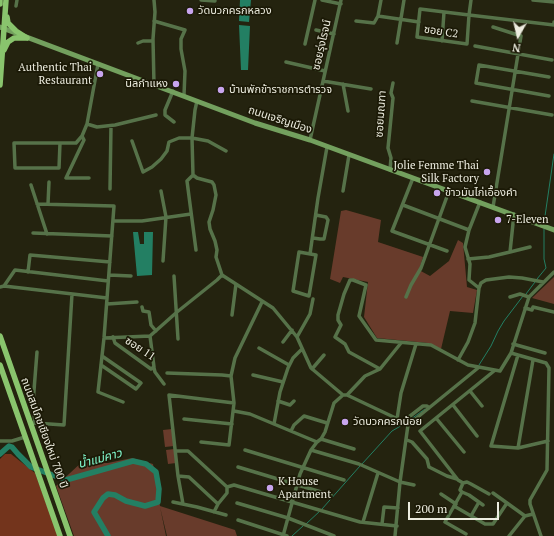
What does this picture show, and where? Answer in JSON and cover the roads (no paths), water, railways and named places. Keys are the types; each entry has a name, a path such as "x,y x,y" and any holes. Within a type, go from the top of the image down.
{"main road":[{"path":"0,85 2,17 6,0"},
{"path":"5,9 8,23 16,31 27,38"},
{"name":"ถนนเจริญเมือง","path":"2,28 198,100 255,123 327,146 554,230"},
{"path":"2,52 8,42 14,38 27,38"},
{"name":"ถนนสมโภชเชียงใหม่ 700 ปี","path":"0,336 33,424 70,536"},
{"name":"ถนนสมโภชเชียงใหม่ 700 ปี","path":"0,366 60,536"}],"street":[{"path":"16,6 17,0"},
{"path":"154,0 154,84"},
{"path":"201,0 215,1"},
{"path":"305,44 315,0"},
{"path":"322,0 341,2"},
{"path":"356,21 374,23 378,16 381,0"},
{"path":"397,42 404,0"},
{"path":"470,15 471,0"},
{"path":"533,0 554,2"},
{"name":"ซอยรุ่งโรจน์","path":"310,140 341,2"},
{"name":"ซอย C2","path":"444,12 420,9 417,37 467,44 470,15"},
{"path":"442,41 444,12 554,24"},
{"path":"378,16 419,22"},
{"path":"154,21 185,30 181,39 181,49 185,71 184,96"},
{"path":"492,207 521,36 493,27"},
{"path":"316,30 334,34"},
{"path":"138,43 143,41 153,41"},
{"path":"475,46 552,60"},
{"path":"286,62 325,71"},
{"path":"60,143 59,168 14,168 14,143 60,143 76,143 82,136 87,124 98,64"},
{"path":"549,77 479,65 476,82 549,96"},
{"path":"323,81 371,90"},
{"name":"ซอยมณฑา","path":"390,170 388,144 393,98 391,93 393,83"},
{"path":"343,84 348,111"},
{"path":"173,91 165,110 165,115 174,122"},
{"path":"193,175 192,138 195,110 198,100"},
{"path":"472,101 552,115"},
{"path":"87,124 97,127 111,126 156,116"},
{"path":"110,189 111,126"},
{"path":"82,136 84,140 66,178 89,178"},
{"path":"132,141 143,172 152,167 161,159 167,151 169,142 179,138 192,138 212,143 226,151"},
{"path":"310,254 327,146"},
{"path":"343,191 349,155"},
{"path":"193,175 187,181 196,250"},
{"path":"193,175 197,178 212,182 214,185 216,195 209,222 217,250 216,257 222,275 273,308 279,317 297,336 306,360 312,369 345,395 397,419 405,420 423,406 427,406 429,408"},
{"path":"413,178 392,231 448,251"},
{"path":"48,204 49,182"},
{"path":"31,185 47,234"},
{"path":"161,191 166,217 163,261"},
{"path":"406,297 421,268 449,191"},
{"path":"479,288 469,280 470,264 466,246 469,230 480,202"},
{"path":"37,204 114,206 104,338 98,392 123,402"},
{"path":"403,205 469,230"},
{"path":"113,221 142,221 191,214"},
{"path":"510,252 514,214"},
{"path":"313,238 324,239 328,220 326,217 316,215"},
{"path":"32,233 112,236"},
{"path":"468,258 490,257 530,247"},
{"path":"299,252 310,254 316,255 309,296 293,292 299,252"},
{"path":"28,272 30,255 110,262"},
{"path":"2,286 15,270 108,280"},
{"path":"380,369 349,352 345,344 335,337 341,325 338,320 338,315 349,282 353,280 364,284 366,288 359,316 376,340 431,345 468,365 500,371 511,353 529,297 554,272"},
{"path":"109,275 131,276"},
{"path":"104,338 150,336 222,275"},
{"path":"174,276 178,339"},
{"path":"458,360 468,342 475,323 479,288 484,281 509,277 543,282"},
{"path":"232,315 236,284"},
{"path":"2,286 107,298"},
{"path":"37,352 33,424 64,425 72,294"},
{"path":"510,297 520,294 529,297"},
{"path":"297,336 310,314 313,299"},
{"path":"106,304 137,302"},
{"path":"201,442 229,445 234,411 231,376 235,358 262,302"},
{"path":"142,307 143,310 149,312 151,325 156,331"},
{"path":"525,308 532,310 533,307 554,312"},
{"path":"283,342 292,330"},
{"name":"ซอย 11","path":"113,337 115,343 151,369 154,368 150,336"},
{"path":"238,520 284,536 292,501 303,467 311,450 319,440 328,423 334,403 365,376 380,369 401,343"},
{"path":"397,419 401,393 416,344"},
{"path":"513,344 545,353"},
{"path":"259,348 289,365"},
{"path":"274,424 278,401 289,365 293,358 302,349"},
{"path":"511,353 546,363 549,368 547,472 530,500 533,514 541,536"},
{"path":"312,369 324,355"},
{"path":"518,355 491,446 518,448 548,441"},
{"path":"101,365 136,389 141,383 102,356"},
{"path":"518,448 533,360"},
{"path":"154,368 155,372 164,384"},
{"path":"395,536 400,482 408,425 478,368"},
{"path":"458,480 420,431 494,370"},
{"path":"167,372 231,376"},
{"path":"253,375 283,382"},
{"path":"470,391 482,406"},
{"path":"183,504 178,476 169,395 234,403"},
{"path":"278,401 290,406 294,401"},
{"path":"453,404 477,436"},
{"path":"234,411 250,414 291,431 319,440 354,449"},
{"path":"291,431 294,425 304,416 328,423"},
{"path":"436,418 464,452"},
{"path":"184,419 232,424"},
{"path":"0,440 12,442 25,437"},
{"path":"407,440 412,442 427,459 429,466 447,476 463,483 467,482 491,494 525,516"},
{"path":"245,450 344,480"},
{"path":"311,450 357,464 400,482 414,485"},
{"path":"176,451 188,451 227,487 227,493 218,504 214,512"},
{"path":"548,453 553,453"},
{"path":"238,467 331,495"},
{"path":"363,522 378,473"},
{"path":"178,476 188,477 218,504"},
{"path":"463,483 460,490 462,492 445,522 466,534"},
{"path":"227,487 234,484 360,522 397,526"},
{"path":"462,492 483,505"},
{"path":"441,494 455,505 485,524 493,524 507,503"},
{"path":"173,502 226,515"},
{"path":"472,516 479,502"},
{"path":"237,503 288,518 334,536"},
{"path":"382,524 384,507 398,508"},
{"path":"509,536 525,516 533,514"}],"waterway":[{"path":"544,223 554,154"},
{"path":"537,279 546,268 544,259 544,229"},
{"path":"526,294 535,282"},
{"path":"479,365 504,321 523,296"},
{"path":"362,464 392,431 425,409"},
{"name":"น้ำแม่คาว","path":"0,454 9,446 12,447 31,467 66,480 133,461 146,464 156,472 159,489 158,502 145,506 126,501 115,495 108,494 103,498 94,512 108,536"},
{"path":"322,509 360,466"},
{"path":"306,524 320,511"},
{"path":"292,536 303,526"}],"place":[{"name":"วัดบวกครกหลวง","path":"190,11"},
{"name":"Authentic Thai Restaurant","path":"100,74"},
{"name":"นิลกําแหง","path":"176,84"},
{"name":"บ้านพักข้าราชการตำรวจ","path":"221,90"},
{"name":"Jolie Femme Thai Silk Factory","path":"487,172"},
{"name":"ข้าวมันไก่เอื้องคํา","path":"437,193"},
{"name":"7-Eleven","path":"498,220"},
{"name":"วัดบวกครกน้อย","path":"345,422"},
{"name":"K House Apartment","path":"270,488"}]}
